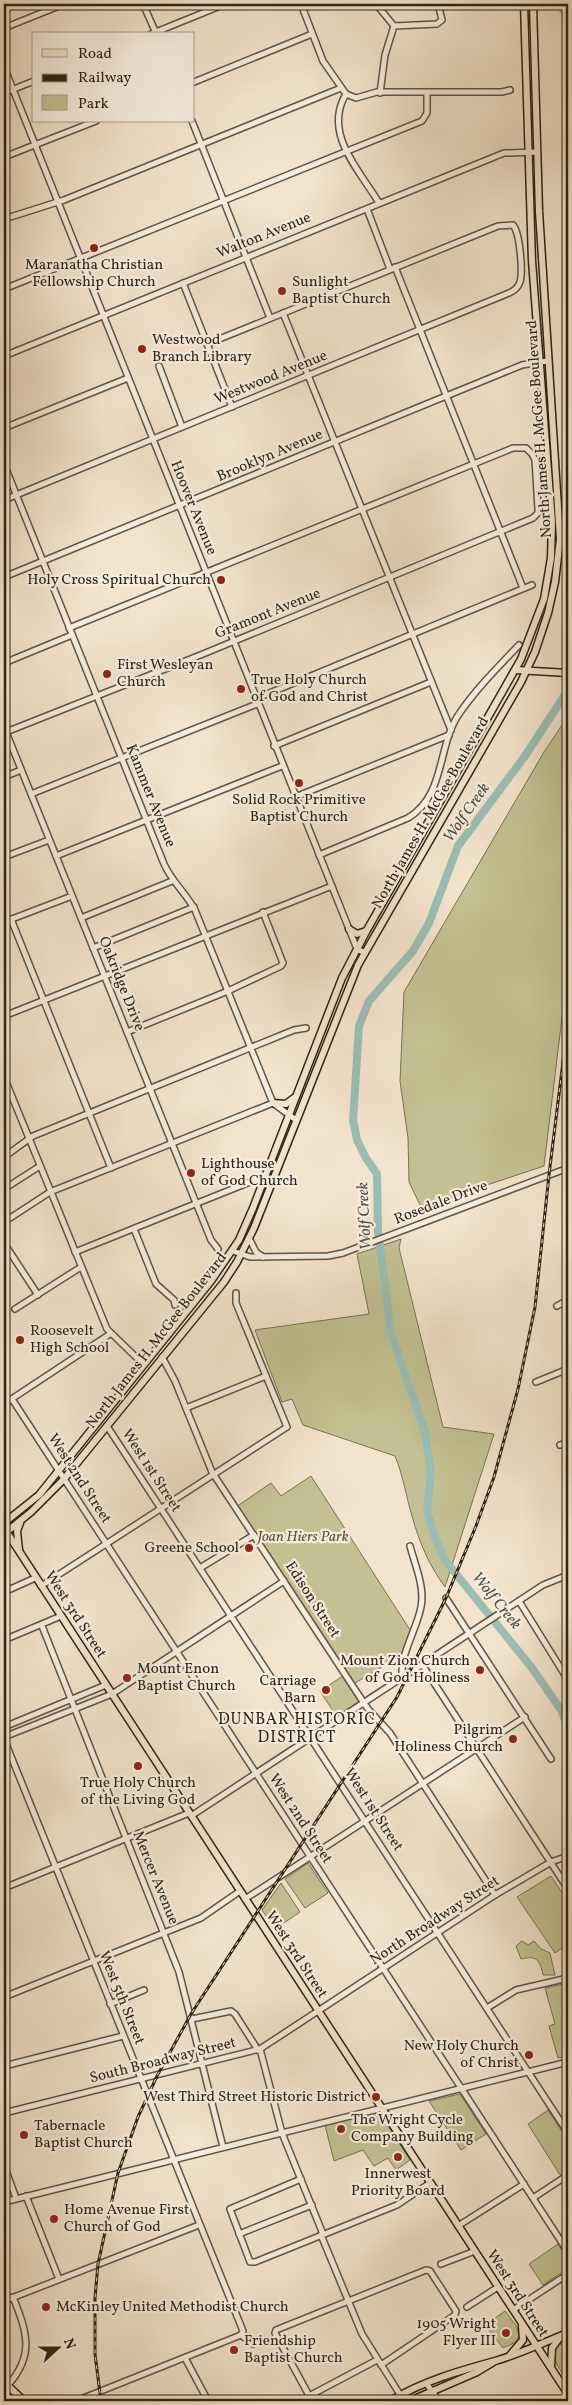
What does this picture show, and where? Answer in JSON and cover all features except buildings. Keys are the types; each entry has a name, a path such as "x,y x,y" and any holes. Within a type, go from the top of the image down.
{"main road":[{"name":"North James H. McGee Boulevard","path":"4,1523 39,1495 233,1251 248,1222 332,1002 357,949 516,670 539,616 551,558 551,497 532,254 524,4"},
{"name":"North James H. McGee Boulevard","path":"5,1531 22,1520 64,1479 224,1282 242,1253 342,1002 365,953 526,671 548,612 560,553 560,509 547,361 537,152 533,4"},
{"path":"516,670 568,673"},
{"path":"349,929 357,934 367,930"},
{"path":"273,1103 286,1104 295,1097"},
{"path":"20,1554 18,1531 22,1520"},
{"name":"West 3rd Street","path":"5,1531 568,2394"},
{"path":"509,2356 523,2340 520,2320"},
{"path":"390,2401 402,2398 426,2383 472,2366 495,2361 565,2334"},
{"path":"551,2368 552,2348 565,2334"},
{"path":"410,2401 477,2372 495,2361"},
{"path":"6,2384 24,2401"}],"street":[{"path":"4,28 64,4"},
{"path":"143,4 154,32"},
{"path":"156,32 225,4"},
{"path":"301,4 323,61 346,94 359,97 380,92 502,92 510,90"},
{"path":"376,4 394,26"},
{"path":"394,26 439,24 442,14 438,4"},
{"path":"380,92 385,55 394,26"},
{"path":"195,82 312,34"},
{"name":"Hoover Avenue","path":"4,67 282,766 357,949"},
{"path":"4,93 32,82"},
{"path":"4,219 58,202 341,88"},
{"path":"4,289 422,121 427,113 427,93"},
{"path":"346,94 343,100 340,123 345,152 379,203"},
{"path":"4,157 94,122"},
{"path":"192,122 270,318"},
{"name":"Walton Avenue","path":"4,356 504,153 537,152"},
{"path":"367,208 420,330 523,588"},
{"name":"Westwood Avenue","path":"4,500 514,291 520,280 518,232 513,225 504,224 393,268"},
{"path":"207,344 393,268"},
{"path":"183,283 232,408"},
{"path":"284,312 450,732"},
{"name":"Brooklyn Avenue","path":"4,577 529,363 547,361"},
{"path":"158,366 182,427"},
{"path":"4,428 128,378"},
{"name":"Gramont Avenue","path":"5,729 96,696 233,642 500,532 536,515 538,509 535,460 527,450 513,448 474,464"},
{"name":"Kammer Avenue","path":"4,464 172,881 184,891 194,907 273,1103 296,1120"},
{"path":"69,628 474,464"},
{"path":"31,794 532,585"},
{"path":"4,663 72,635"},
{"path":"319,855 401,821 420,809 432,791 450,732 458,715 519,645"},
{"path":"274,746 430,682"},
{"name":"Oakridge Drive","path":"5,729 196,1204 211,1240 218,1249"},
{"path":"295,798 450,732"},
{"path":"56,856 282,766"},
{"path":"4,777 21,770"},
{"path":"4,857 49,840"},
{"path":"80,918 172,881"},
{"path":"4,1016 332,886"},
{"path":"4,922 72,896"},
{"path":"93,948 194,907"},
{"path":"127,1032 228,992 283,965 263,912"},
{"path":"11,919 111,1168"},
{"path":"357,949 365,953"},
{"path":"4,1157 33,1136 251,1047 294,1030 306,1028"},
{"path":"4,1077 6,1092 29,1140 110,1334 144,1365"},
{"path":"4,1222 50,1192 273,1103"},
{"path":"4,1188 40,1166"},
{"name":"Rosedale Drive","path":"233,1251 250,1257 328,1256 398,1233 568,1168"},
{"path":"75,1252 265,1176"},
{"path":"134,1229 156,1284 174,1300 175,1305"},
{"path":"249,1238 256,1252 263,1257"},
{"path":"4,1242 38,1295"},
{"path":"15,1309 81,1267"},
{"path":"41,1586 286,1427 236,1303 236,1293"},
{"path":"557,1306 568,1300"},
{"path":"4,1404 110,1334"},
{"name":"Edison Street","path":"162,1357 167,1362 214,1474 365,1704 390,1733 495,1895"},
{"path":"536,1382 568,1369"},
{"path":"186,1408 266,1376"},
{"name":"West 2nd Street","path":"12,1399 568,2252"},
{"name":"West 1st Street","path":"107,1426 568,2133"},
{"path":"560,1445 568,1442"},
{"path":"200,1568 254,1535"},
{"path":"402,1679 403,1658 422,1601 419,1579 410,1546"},
{"path":"4,1888 190,1815 365,1704 543,1585 568,1575"},
{"path":"4,1592 35,1578"},
{"path":"4,1741 112,1694 284,1581"},
{"path":"446,1598 552,1759"},
{"path":"519,1601 568,1680"},
{"path":"4,1640 42,1626 61,1616"},
{"name":"Mercer Avenue","path":"42,1626 179,1972 223,2147"},
{"path":"422,1666 568,1889"},
{"path":"4,1727 106,1686"},
{"path":"245,1899 525,1717"},
{"name":"West 5th Street","path":"4,1741 172,2160 243,2331 241,2335"},
{"name":"North Broadway Street","path":"319,2012 495,1895 551,1862 568,1856"},
{"path":"4,1997 201,1918 240,1891"},
{"path":"487,2008 516,1990 568,1978"},
{"path":"110,2004 144,1990"},
{"path":"192,2019 228,2011 233,2012 259,2049 282,2133 312,2205 348,2301 362,2334 402,2398"},
{"name":"South Broadway Street","path":"4,2114 259,2049 319,2012"},
{"path":"4,2066 123,2036"},
{"path":"4,2202 568,2062"},
{"path":"4,2165 16,2198"},
{"path":"533,2198 568,2175"},
{"path":"301,2179 232,2208 230,2211 249,2259 254,2263 397,2205 430,2183"},
{"path":"458,2226 524,2184"},
{"path":"26,2196 59,2279"},
{"path":"239,2234 312,2205"},
{"path":"4,2301 199,2225"},
{"path":"441,2264 475,2252"},
{"path":"428,2270 456,2311 456,2315 379,2362 310,2399 275,2333 276,2330 348,2301 428,2270"},
{"path":"514,2310 568,2274"},
{"path":"468,2307 498,2287"},
{"path":"6,2384 20,2370 26,2346 23,2322 13,2297"},
{"path":"76,2401 241,2335 253,2344"},
{"path":"185,2358 208,2401"},
{"path":"426,2383 439,2401"}],"green space":[{"path":"568,716 568,968 544,1166 421,1207 409,1182 408,1138 400,1081 404,992 544,752"},
{"path":"401,1239 399,1248 443,1427 494,1434 445,1587 429,1562 421,1544 395,1456 303,1425 292,1399 282,1402 255,1330 369,1314 357,1254"},
{"name":"Joan Hiers Park","path":"311,1476 412,1633 405,1653 352,1685 236,1507 271,1483 281,1496"},
{"path":"343,1676 359,1702 337,1717 320,1691"},
{"path":"308,1863 328,1893 305,1908 285,1879"},
{"path":"551,1876 568,1902 568,1944 555,1953 517,1897"},
{"path":"281,1883 300,1912 275,1929 262,1910"},
{"path":"522,1941 528,1945 534,1941 541,1949 550,1953 555,1975 543,1975 539,1962 534,1958 521,1959 516,1946"},
{"path":"568,1983 568,2056 558,2058 549,2026 555,2024 545,1988"},
{"path":"460,2094 486,2134 461,2150 429,2101"},
{"path":"548,2110 568,2141 568,2170 560,2175 528,2124"},
{"path":"379,2112 410,2160 396,2170 388,2158 374,2166 363,2150 334,2161 325,2125"},
{"path":"558,2244 568,2260 568,2268 543,2285 529,2264"},
{"path":"505,2311 517,2327 519,2336 516,2342 503,2348 485,2325"},
{"path":"568,2339 568,2383 556,2363 554,2349"}],"waterway":[{"name":"Wolf Creek","path":"559,4 568,17"},
{"name":"Wolf Creek","path":"568,690 525,756 458,846 429,923 413,951 369,1001 359,1026 353,1120 357,1140 377,1174 378,1232 391,1333 425,1432 431,1473 427,1511 434,1535 444,1559 532,1668 561,1710 568,1727"}],"railway":[{"path":"101,2401 95,2354 95,2298 98,2264 118,2173 138,2117 157,2076 191,2014 397,1697 446,1598 494,1477 518,1389 535,1307 568,1021"}],"place":[{"name":"Maranatha Christian Fellowship Church","path":"94,248"},
{"name":"Sunlight Baptist Church","path":"282,291"},
{"name":"Westwood Branch Library","path":"142,349"},
{"name":"Holy Cross Spiritual Church","path":"221,580"},
{"name":"First Wesleyan Church","path":"107,674"},
{"name":"True Holy Church of God and Christ","path":"241,689"},
{"name":"Solid Rock Primitive Baptist Church","path":"299,783"},
{"name":"Lighthouse of God Church","path":"191,1173"},
{"name":"Roosevelt High School","path":"20,1340"},
{"name":"Greene School","path":"249,1548"},
{"name":"Mount Zion Church of God Holiness","path":"480,1670"},
{"name":"Mount Enon Baptist Church","path":"127,1678"},
{"name":"Carriage Barn","path":"326,1690"},
{"name":"Pilgrim Holiness Church","path":"513,1739"},
{"name":"True Holy Church of the Living God","path":"138,1766"},
{"name":"New Holy Church of Christ","path":"529,2055"},
{"name":"West Third Street Historic District","path":"376,2097"},
{"name":"The Wright Cycle Company Building","path":"341,2129"},
{"name":"Tabernacle Baptist Church","path":"24,2135"},
{"name":"Innerwest Priority Board","path":"398,2157"},
{"name":"Home Avenue First Church of God","path":"54,2219"},
{"name":"McKinley United Methodist Church","path":"46,2307"},
{"name":"1905 Wright Flyer III","path":"506,2333"},
{"name":"Friendship Baptist Church","path":"234,2350"}],"district":[{"name":"DUNBAR HISTORIC DISTRICT","path":"297,1729"}]}
